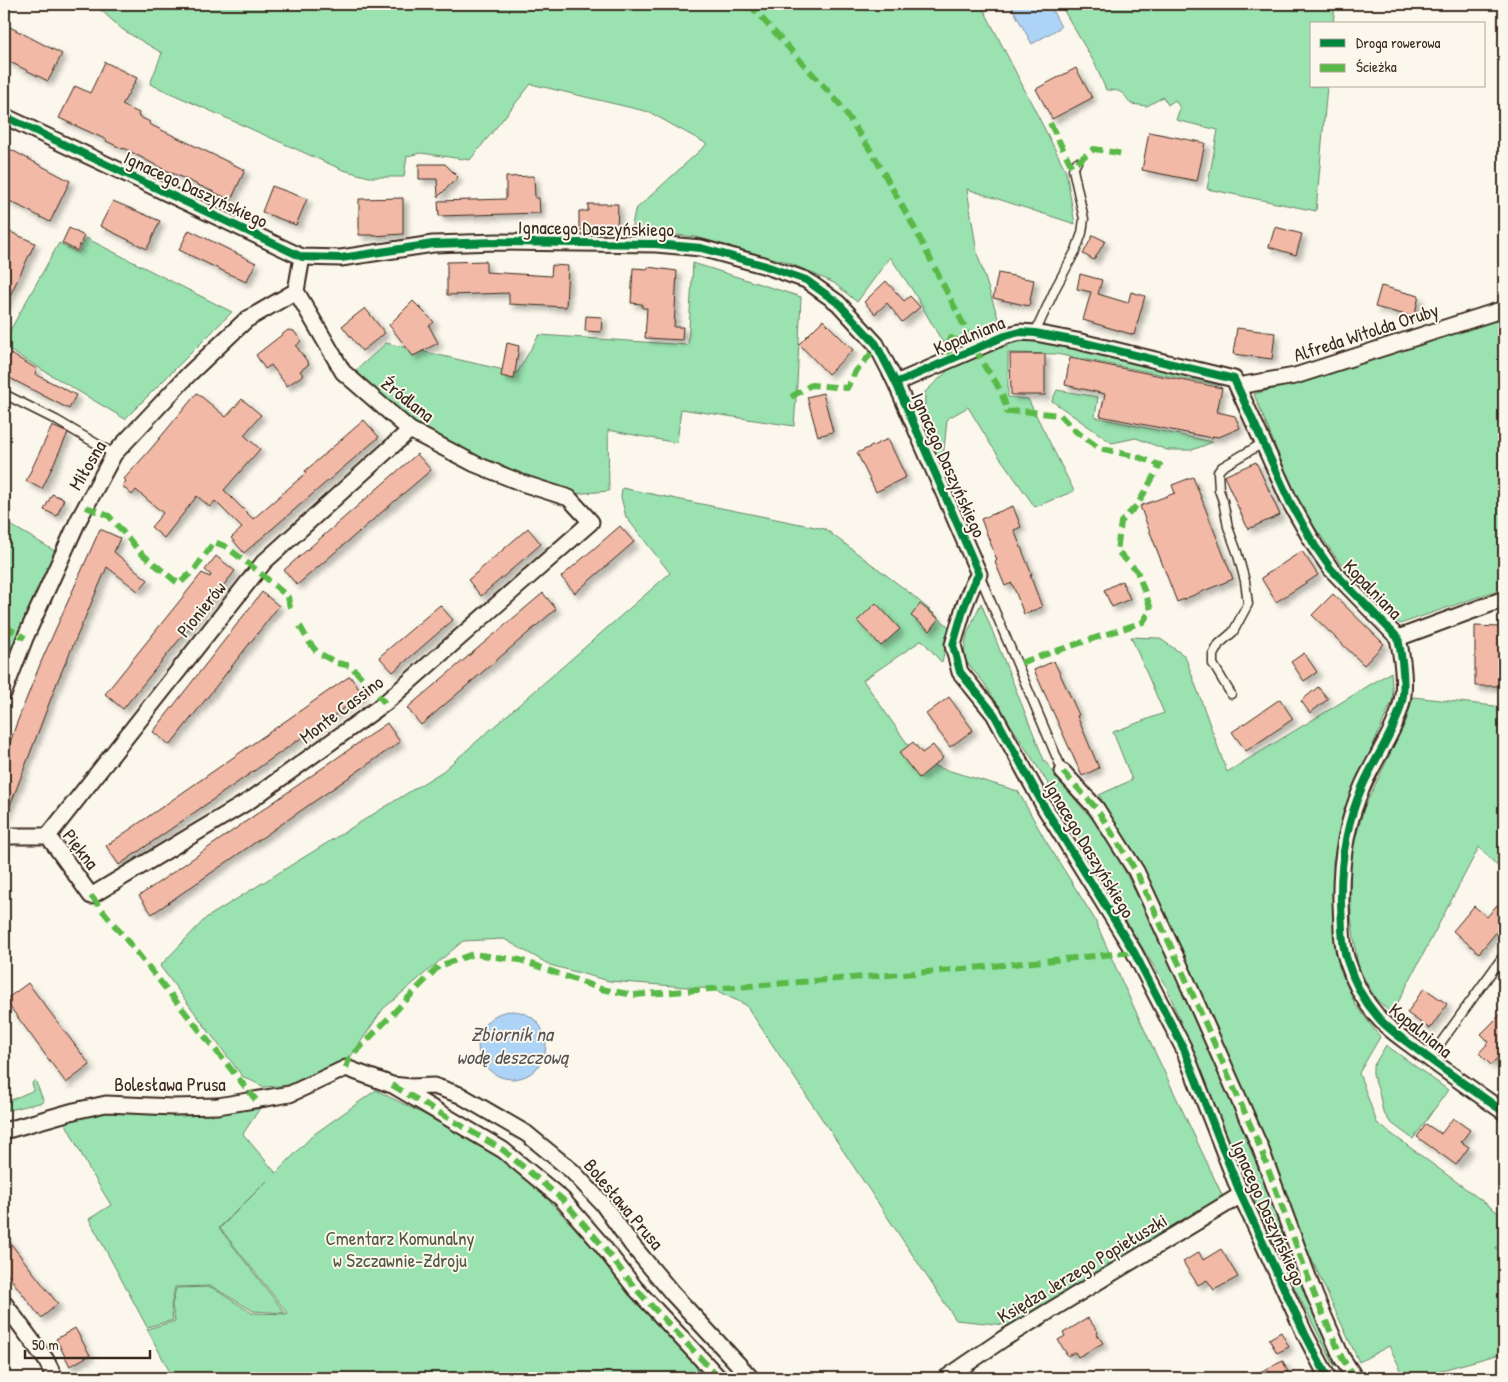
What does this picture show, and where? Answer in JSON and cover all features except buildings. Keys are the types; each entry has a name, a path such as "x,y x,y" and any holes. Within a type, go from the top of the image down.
{"street":[{"name":"Ignacego Daszyńskiego","path":"4,116 302,257 341,258 433,244 478,242 656,244 701,248 763,265 806,280 838,303 876,344 896,383 979,574 964,607 953,645 960,672 994,714 1045,808 1134,952 1183,1047 1241,1195 1305,1334 1328,1378"},
{"path":"296,291 302,257"},
{"name":"Źródlana","path":"296,291 343,372 410,430 475,464 569,498 591,522"},
{"name":"Miłosna","path":"4,692 25,638 78,521 114,454 188,374 246,320 296,291"},
{"name":"Alfreda Witolda Oruby","path":"1238,386 1295,376 1504,309"},
{"name":"Kopalniana","path":"896,383 1005,336 1020,332 1077,341 1234,379 1290,502 1324,560 1346,586 1398,638 1403,665 1404,696 1391,731 1362,786 1346,837 1340,871 1343,935 1347,962 1356,983 1378,1018 1430,1059 1504,1112"},
{"name":"Pionierów","path":"48,836 264,562 410,430"},
{"name":"Monte Cassino","path":"91,896 252,799 385,702 591,522"},
{"path":"1398,638 1504,599"},
{"path":"1062,772 1096,808 1136,871 1260,1147 1315,1296 1342,1358 1355,1378"},
{"name":"Piękna","path":"4,836 48,836 91,896"},
{"name":"Bolesława Prusa","path":"4,1131 106,1104 173,1107 218,1106 290,1094 346,1068 392,1086 434,1086 460,1095 520,1129 572,1171 602,1203 632,1244 673,1294 751,1378"},
{"path":"392,1086 503,1150 562,1199 601,1244 635,1288 718,1378"},
{"name":"Księdza Jerzego Popiełuszki","path":"946,1378 1003,1339 1241,1195"},
{"path":"4,1303 46,1360 55,1378"}],"lane":[{"name":"Kopalniana","path":"1035,333 1056,287 1076,250 1082,233 1084,219 1073,169 1077,162"},
{"path":"4,394 56,420 114,454"},
{"path":"1231,694 1213,664 1213,655 1219,644 1233,632 1248,604 1238,552 1228,527 1219,490 1218,472 1222,467 1262,443"},
{"path":"979,574 1062,772"},
{"name":"Kopalniana","path":"1430,1059 1504,955"}],"green space":[{"path":"94,4 981,4 1066,171 1075,224 967,189 977,253 1000,324 943,343 913,291 890,257 857,302 834,283 787,262 695,237 631,230 635,210 707,144 649,112 531,84 470,160 421,153 407,156 404,177 369,177 343,170 150,84 162,53 123,30"},
{"path":"1060,4 1335,4 1333,22 1310,22 1310,88 1327,88 1316,211 1207,189 1218,130 1176,120 1180,108 1175,100 1168,105 1163,97 1147,106 1131,104 1121,92 1106,90 1095,64"},
{"path":"86,238 232,312 125,419 4,347 4,341 59,243 78,253"},
{"path":"693,263 801,297 794,426 681,409 677,443 608,430 609,491 572,494 427,439 352,374 386,343 517,373 539,335 688,345"},
{"path":"1504,314 1504,588 1400,624 1345,570 1299,505 1254,394 1288,385"},
{"path":"1030,341 1065,345 1215,381 1221,386 1056,354 1008,353 1008,397 1028,399 1074,491 1035,507 991,445 968,407 947,419 942,471 924,423 925,392 960,359 995,348 1007,347 1007,343"},
{"path":"1057,390 1098,397 1095,417 1213,442 1192,450 1167,450 1136,438 1112,443 1052,401"},
{"path":"622,488 825,529 910,593 949,627 942,663 922,640 863,680 920,762 1018,791 1044,838 1094,918 1224,1199 1015,1326 956,1320 746,1005 713,989 609,981 550,965 504,939 463,941 383,1009 349,1059 291,1085 264,1087 242,1076 160,966 206,918 443,771 670,573 626,517 621,497"},
{"path":"4,521 60,554 4,683"},
{"path":"981,603 1044,760 1082,808 1104,831 1180,978 1327,1336 1335,1367 1294,1287 1224,1133 1167,988 1092,865 1070,818 984,683 963,658 967,634"},
{"path":"1131,637 1159,638 1185,656 1227,772 1391,672 1393,699 1343,814 1333,862 1333,912 1339,967 1355,1004 1380,1037 1359,1073 1377,1123 1504,1217 1504,1236 1496,1248 1504,1254 1504,1353 1431,1373 1433,1378 1405,1378 1389,1346 1359,1362 1306,1247 1260,1134 1161,904 1099,795 1132,780 1113,732 1164,713"},
{"path":"1413,697 1504,707 1504,873 1479,847 1392,1014 1376,999 1358,968 1351,916 1350,859 1364,808 1406,721"},
{"path":"1386,1045 1448,1090 1413,1139 1390,1122 1383,1112 1373,1075 1373,1067"},
{"path":"35,1080 44,1102 4,1111 4,1096 11,1100 34,1090 32,1083"},
{"name":"Cmentarz Komunalny w Szczawnie-Zdroju","path":"376,1090 472,1140 502,1159 525,1177 559,1211 711,1378 173,1378 147,1329 175,1321 172,1305 176,1288 211,1287 252,1313 288,1314 220,1228 269,1179 219,1228 285,1313 253,1311 211,1286 175,1287 171,1306 173,1320 147,1327 89,1219 111,1205 88,1167 65,1122 98,1112 193,1115 260,1108 243,1134 276,1173 313,1135"}],"water":[{"path":"1010,4 1049,4 1061,27 1032,44"},
{"name":"Zbiornik na wodę deszczową","path":"512,1011 525,1014 536,1021 543,1032 546,1045 543,1058 536,1069 525,1076 512,1079 499,1076 488,1069 481,1058 478,1045 481,1032 488,1021 499,1014"}],"marked path":[{"path":"749,4 838,102 873,154 915,229 986,369 1000,389 1007,412 1021,411 1060,415 1074,430 1099,448 1138,457 1160,465 1138,504 1121,522 1117,551 1137,571 1151,609 1143,622 1017,664"},
{"path":"1050,123 1073,169"},
{"path":"1077,162 1094,149 1124,154"},
{"path":"951,359 948,346 949,341 951,338 964,343 970,336 968,333"},
{"path":"791,397 811,385 847,388 856,371 877,347"},
{"path":"86,507 109,516 142,554 179,584 195,569 214,542 225,546 288,597 290,608"},
{"path":"4,626 25,638"},
{"path":"300,626 317,652 337,663 351,666 385,703"},
{"path":"1063,772 1096,808 1136,871 1260,1147 1315,1296 1342,1358 1355,1378"},
{"path":"91,896 256,1100"},
{"path":"346,1068 349,1059 439,966 473,954 520,960 601,989 634,995 953,970 1134,952"},
{"path":"392,1085 503,1150 562,1199 601,1244 635,1288 719,1378"}],"cycle path":[{"path":"4,116 302,257 341,258 433,244 497,242 656,244 701,248 763,265 806,280 838,303 876,344 896,383 979,574 964,607 953,645 960,672 994,714 1045,808 1134,952 1183,1047 1241,1195 1305,1334 1328,1378"},
{"path":"896,383 1005,336 1020,332 1077,341 1234,379 1290,502 1315,546 1331,569 1398,638 1404,681 1401,706 1392,729 1357,799 1345,842 1341,887 1342,926 1344,949 1350,970 1364,998 1385,1025 1504,1112"}]}
